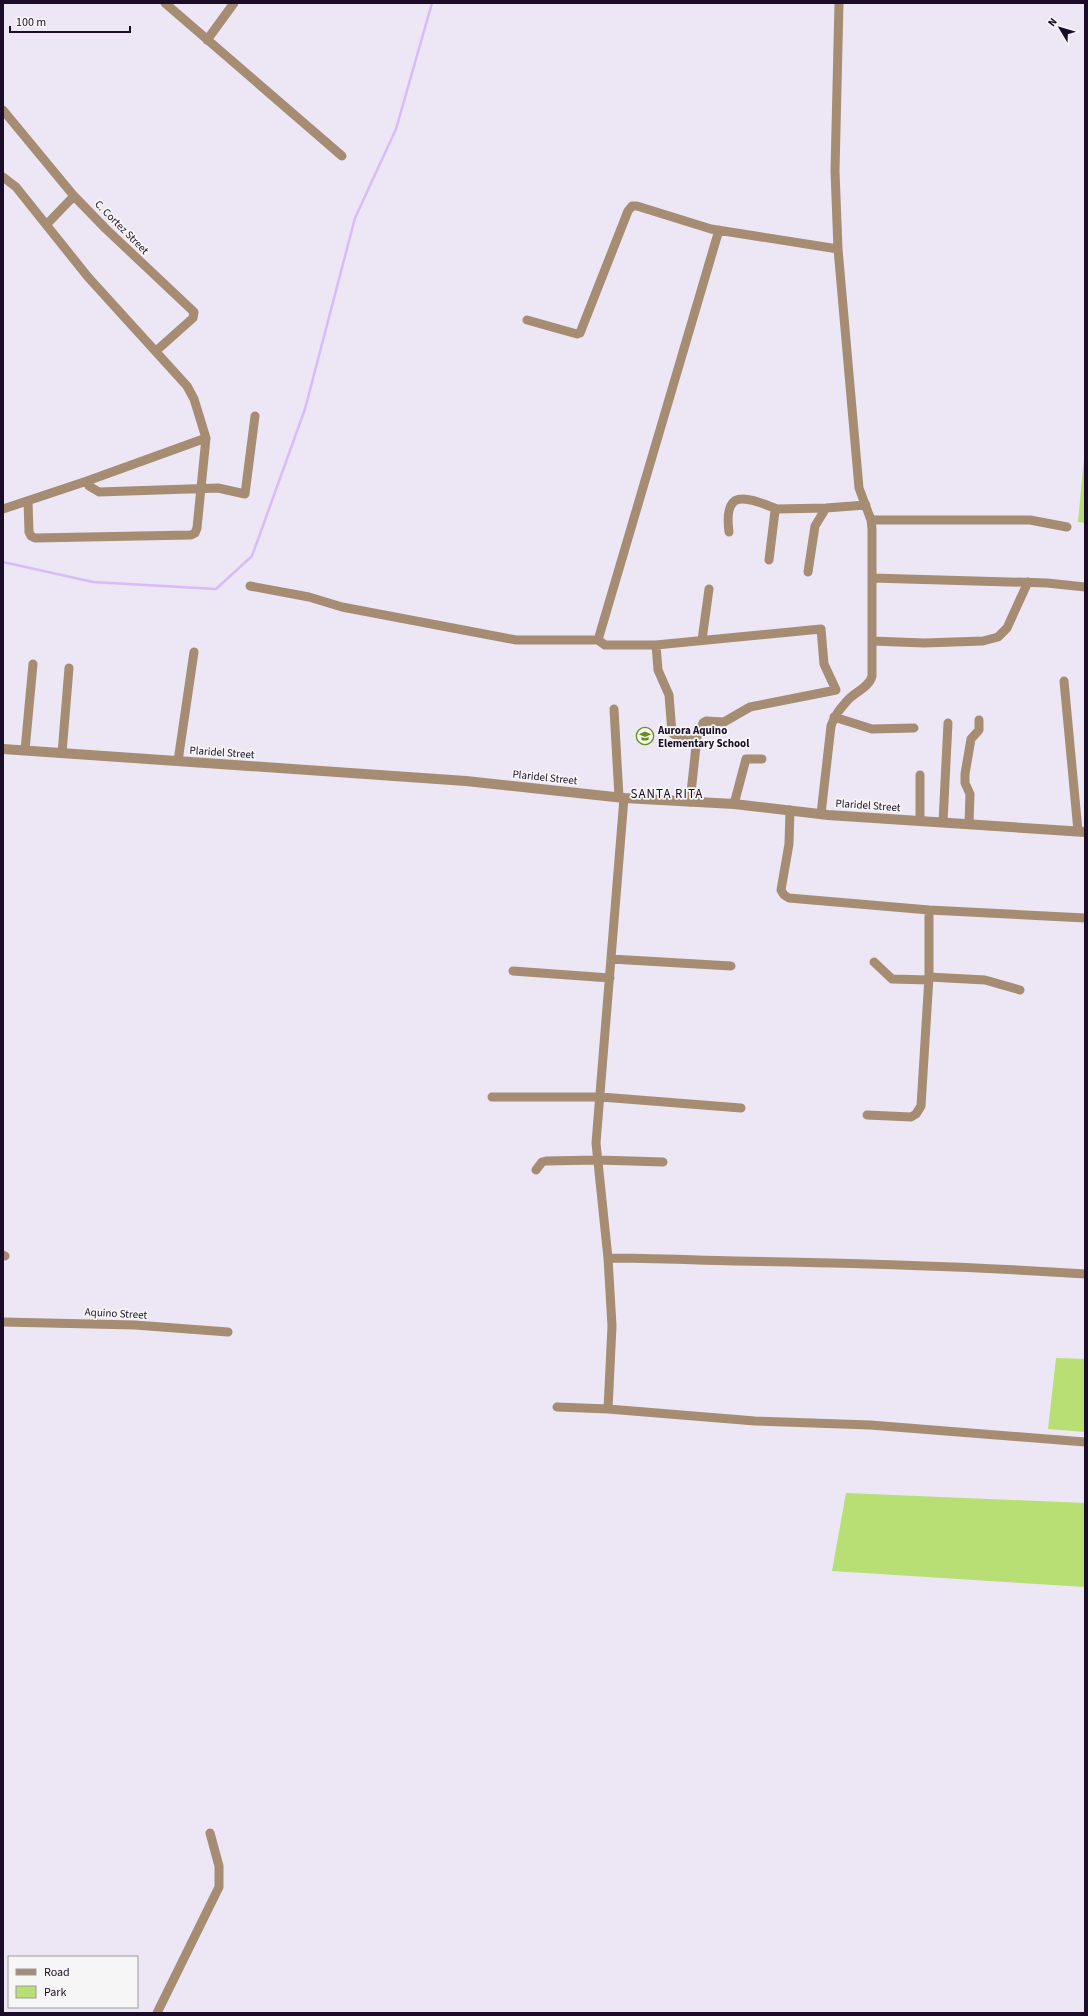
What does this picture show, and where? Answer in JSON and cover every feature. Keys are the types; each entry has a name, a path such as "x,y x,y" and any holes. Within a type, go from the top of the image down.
{"street":[{"path":"165,3 342,156"},
{"path":"208,40 234,3"},
{"path":"822,814 829,734 834,717 847,700 871,680 872,641 871,520 859,488 838,249 835,171 839,3"},
{"name":"C. Cortez Street","path":"3,110 74,196 115,238 194,312 193,318 156,351"},
{"path":"3,176 16,187 88,277 156,351 191,392 206,438 197,528 195,533 191,535 36,538 31,536 29,532 28,501"},
{"path":"47,224 74,196"},
{"path":"527,320 577,334 580,333 628,211 632,206 719,230 838,249"},
{"path":"598,640 719,230"},
{"path":"87,481 89,486 100,492 225,488 245,494 254,416"},
{"path":"3,509 87,481 206,438"},
{"path":"729,532 727,515 731,504 738,499 746,498 777,508 826,508 866,505"},
{"path":"769,560 775,511 777,508"},
{"path":"808,572 814,526 826,508"},
{"path":"871,520 1030,520 1066,527"},
{"path":"872,578 1028,582 1085,587"},
{"path":"872,641 932,643 983,641 993,639 1002,634 1007,628 1028,582"},
{"path":"250,586 309,598 342,607 516,640 598,640 605,645 656,645 821,629 824,664 836,690 847,700"},
{"path":"702,640 709,589"},
{"path":"656,645 658,670 669,695 672,733 675,735 697,737"},
{"path":"178,761 194,652"},
{"path":"25,750 33,664"},
{"path":"62,753 69,668"},
{"path":"1064,681 1082,831"},
{"path":"690,802 697,737 702,723 706,721 724,722 750,707 836,690"},
{"path":"608,1409 612,1326 608,1258 596,1142 612,959 619,797 614,709"},
{"path":"834,717 872,729 914,728"},
{"path":"969,824 970,794 965,783 965,774 971,739 979,730 979,720"},
{"path":"943,822 948,723"},
{"name":"Plaridel Street","path":"3,749 466,781 619,797 734,804 822,814 1082,831"},
{"path":"734,804 746,759 762,759"},
{"path":"920,775 920,821"},
{"path":"790,810 789,844 781,890 784,895 789,898 929,910 1085,918"},
{"path":"867,1115 911,1117 916,1114 921,1106 929,979 929,910"},
{"path":"612,959 731,966"},
{"path":"874,962 892,979 985,980 1020,990"},
{"path":"512,971 610,978"},
{"path":"492,1097 601,1098 741,1108"},
{"path":"536,1170 542,1162 546,1161 598,1160 663,1162"},
{"path":"608,1258 860,1263 1085,1274"},
{"name":"Aquino Street","path":"3,1322 127,1325 228,1332"},
{"path":"557,1407 608,1409 755,1421 870,1425 1085,1442"},
{"path":"157,2013 219,1887 219,1866 210,1833"}],"green space":[{"path":"1085,448 1085,523 1078,522"},
{"path":"1056,1358 1085,1359 1085,1432 1048,1429"},
{"path":"846,1493 1085,1503 1085,1587 832,1571"}],"waterway":[{"path":"3,562 93,582 216,589 252,556 305,409 355,218 396,129 432,3"}],"place":[{"name":"Aurora Aquino Elementary School","path":"645,736"}],"district":[{"name":"SANTA RITA","path":"667,793"}]}
